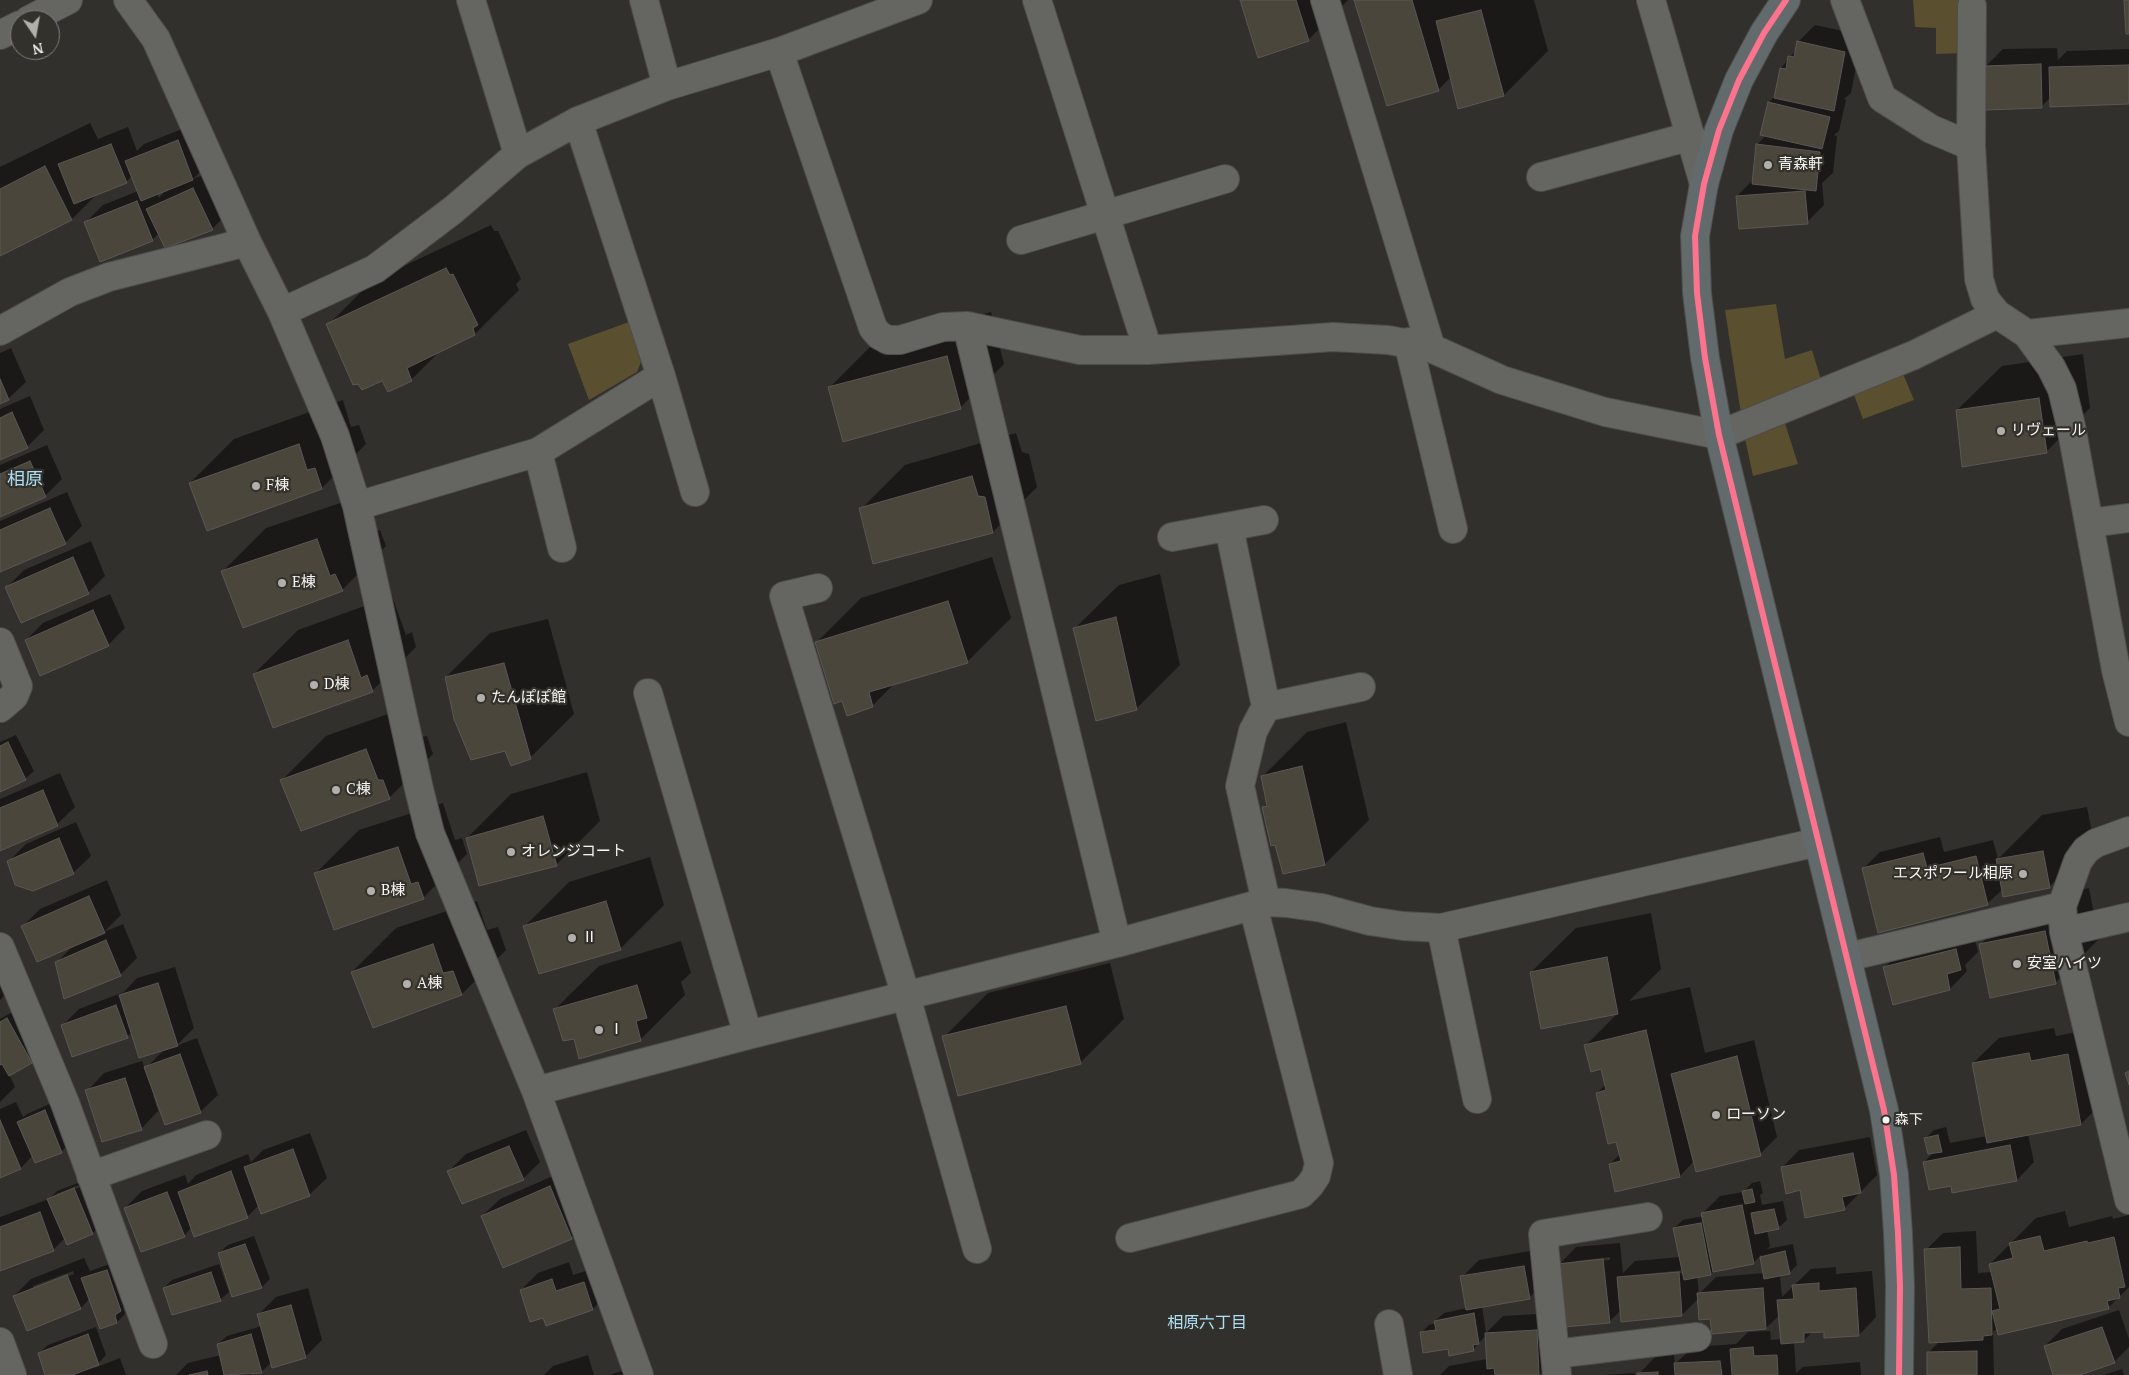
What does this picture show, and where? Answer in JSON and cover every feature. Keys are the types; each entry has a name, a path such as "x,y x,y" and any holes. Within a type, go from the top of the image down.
{"main road":[{"path":"1786,0 1764,33 1738,80 1719,130 1704,184 1695,236 1695,264 1705,358 1719,436 1884,1110 1894,1175 1900,1286 1899,1375"}],"street":[{"path":"48,10 68,0"},
{"path":"128,0 156,39 247,242 282,312 335,436 357,506 430,833 536,1091 639,1375"},
{"path":"471,0 518,154"},
{"path":"644,0 667,86"},
{"path":"1037,0 1148,350"},
{"path":"1325,0 1420,345 1453,529"},
{"path":"1651,0 1704,184"},
{"path":"1845,0 1882,98 1931,129 1971,146"},
{"path":"282,312 375,269 453,210 518,154 578,121 667,86 780,52 902,3"},
{"path":"1972,6 1971,146 1979,279 1985,299 1997,314 2027,334 2051,367 2062,389 2090,524 2116,670 2129,722"},
{"path":"780,52 873,328 879,335 888,340 900,340 943,327 967,326 1080,350 1148,350 1334,337 1420,345 1502,380 1605,412 1719,436 1914,355 1997,314"},
{"path":"578,121 661,376 695,492"},
{"path":"1541,178 1690,136"},
{"path":"1021,240 1225,179"},
{"path":"0,331 70,292 108,277 247,242"},
{"path":"2027,334 2129,323"},
{"path":"967,326 1117,943"},
{"path":"357,506 538,452 661,376"},
{"path":"538,452 562,548"},
{"path":"2090,524 2129,518"},
{"path":"1172,537 1264,520"},
{"path":"1130,1238 1301,1194 1310,1186 1316,1176 1319,1163 1259,904 1240,786 1254,731 1266,707 1229,527"},
{"path":"818,588 773,598 906,996 977,1249"},
{"path":"0,642 18,686 14,696 0,708"},
{"path":"1266,707 1361,687"},
{"path":"648,692 748,1034"},
{"path":"2129,831 2096,843 2086,850 2078,861 2062,906 2064,932 2121,1136 2129,1200"},
{"path":"536,1091 748,1034 1117,943 1259,904 1286,903 1322,908 1370,922 1441,928 1818,842"},
{"path":"1848,957 2062,906"},
{"path":"2064,932 2129,916"},
{"path":"1441,928 1477,1099"},
{"path":"0,947 65,1103 153,1344"},
{"path":"91,1176 207,1135"},
{"path":"1648,1217 1543,1234 1556,1364 1698,1337"},
{"path":"1388,1324 1398,1375"},
{"path":"0,1342 12,1375"}],"shaded area":[{"path":"1913,0 1966,0 1965,53 1936,54 1936,28 1915,27"},
{"path":"1776,304 1785,359 1812,350 1822,383 1741,414 1725,310"},
{"path":"629,322 641,362 637,372 589,400 568,344"},
{"path":"1901,369 1914,400 1863,419 1851,387"},
{"path":"1783,417 1798,464 1753,476 1744,434"}],"building":[{"path":"1240,0 1296,0 1309,41 1258,58"},
{"path":"1354,0 1412,0 1439,91 1387,106"},
{"path":"2124,0 2129,0 2129,34 2126,34"},
{"path":"1481,10 1504,96 1458,109 1436,21"},
{"path":"1797,41 1845,52 1834,111 1774,98 1780,68 1786,69 1788,56 1794,57"},
{"path":"2041,64 2042,108 1985,110 1985,66"},
{"path":"2129,65 2129,104 2050,107 2049,67"},
{"path":"1768,102 1830,117 1822,149 1760,135"},
{"path":"178,140 193,180 141,201 125,161"},
{"path":"111,144 127,183 74,204 58,164"},
{"path":"1756,144 1820,152 1816,191 1752,184"},
{"path":"45,166 72,220 0,256 0,189"},
{"path":"193,188 213,230 165,248 146,209"},
{"path":"1805,191 1808,224 1739,229 1736,196"},
{"path":"137,201 153,241 100,262 84,222"},
{"path":"446,268 450,275 453,274 478,325 473,328 475,335 407,368 412,381 388,392 382,381 362,390 358,384 353,385 326,324"},
{"path":"947,356 961,409 843,442 828,387"},
{"path":"0,379 9,400 0,404"},
{"name":"リヴェール","path":"2039,398 2047,453 1962,467 1956,410"},
{"path":"12,412 28,448 0,460 0,418"},
{"name":"F棟","path":"299,444 307,470 315,468 322,489 207,531 189,483"},
{"path":"30,461 46,497 0,517 0,474"},
{"path":"972,476 978,496 985,497 993,533 873,564 859,508"},
{"path":"50,508 66,544 0,572 0,530"},
{"name":"E棟","path":"317,539 330,576 335,574 343,591 243,628 221,571"},
{"path":"73,557 89,594 21,623 5,587"},
{"path":"948,601 968,663 869,692 873,707 847,716 842,701 834,704 815,642"},
{"path":"93,610 109,646 40,676 25,640"},
{"path":"1116,617 1137,710 1096,721 1073,628"},
{"name":"D棟","path":"348,640 361,678 367,675 373,692 273,728 253,674"},
{"name":"たんぽぽ館","path":"504,663 531,759 511,766 505,751 471,760 454,719 445,677"},
{"path":"8,742 26,780 0,792 0,746"},
{"name":"C棟","path":"366,749 378,780 383,780 390,799 301,831 280,780"},
{"path":"1302,766 1325,865 1283,874 1275,845 1271,846 1262,807 1267,806 1261,776"},
{"path":"43,790 58,826 0,851 0,808"},
{"name":"オレンジコート","path":"543,816 557,866 479,886 466,838"},
{"path":"59,838 74,874 33,891 15,885 7,861"},
{"name":"B棟","path":"398,847 411,884 418,882 424,899 334,930 314,873"},
{"name":"エスポワール相原","path":"2043,851 2050,888 2003,897 1996,859"},
{"path":"1923,853 1927,868 1976,856 1988,905 1878,933 1862,868"},
{"path":"89,896 105,933 37,962 21,926"},
{"name":"Ⅱ","path":"606,901 621,950 539,974 523,926"},
{"name":"安室ハイツ","path":"2045,931 2056,984 1990,998 1979,944"},
{"path":"106,940 121,976 64,999 55,962"},
{"name":"A棟","path":"433,944 443,973 453,971 462,995 373,1028 351,972"},
{"path":"1956,949 1961,970 1947,974 1950,990 1893,1005 1883,967"},
{"path":"1607,957 1618,1014 1541,1029 1530,972"},
{"path":"158,983 178,1046 139,1058 119,995"},
{"name":"Ⅰ","path":"637,985 647,1018 636,1021 641,1041 579,1059 574,1039 563,1041 553,1009"},
{"path":"116,1005 128,1038 72,1057 61,1025"},
{"path":"1066,1006 1081,1064 958,1096 942,1036"},
{"path":"7,1018 32,1063 9,1076 2,1064 0,1065 0,1022"},
{"path":"1646,1030 1680,1177 1615,1192 1609,1164 1621,1161 1616,1142 1608,1144 1596,1093 1606,1090 1601,1069 1591,1072 1584,1045"},
{"path":"2029,1053 2031,1061 2068,1054 2081,1125 1987,1143 1972,1063"},
{"path":"180,1054 201,1113 165,1125 144,1067"},
{"name":"ローソン","path":"1737,1056 1761,1156 1696,1172 1671,1074"},
{"path":"2129,1071 2129,1085 2125,1073"},
{"path":"125,1078 142,1130 102,1142 85,1090"},
{"path":"45,1110 62,1153 35,1163 17,1122"},
{"path":"0,1120 21,1169 0,1178"},
{"path":"1938,1135 1942,1152 1928,1154 1924,1138"},
{"path":"2010,1145 2017,1181 1952,1193 1951,1186 1929,1190 1923,1162"},
{"path":"509,1146 524,1180 462,1204 447,1171"},
{"path":"293,1149 310,1196 261,1214 244,1167"},
{"path":"1853,1153 1861,1193 1842,1197 1845,1210 1805,1218 1800,1190 1786,1194 1781,1167"},
{"path":"231,1171 248,1218 194,1237 178,1192"},
{"path":"550,1186 572,1239 503,1268 481,1216"},
{"path":"74,1188 93,1234 67,1245 47,1199"},
{"path":"1752,1189 1755,1202 1745,1204 1742,1191"},
{"path":"167,1192 185,1237 141,1252 124,1208"},
{"path":"1742,1205 1754,1264 1713,1272 1701,1213"},
{"path":"1774,1209 1779,1229 1755,1234 1751,1213"},
{"path":"40,1212 54,1251 0,1271 0,1227"},
{"path":"1701,1223 1711,1275 1684,1280 1673,1228"},
{"path":"2040,1236 2044,1251 2114,1237 2125,1287 2118,1288 2120,1298 2107,1301 2109,1309 1998,1335 1992,1311 2000,1309 1989,1264 2013,1258 2009,1243"},
{"path":"245,1244 262,1288 232,1297 218,1253"},
{"path":"1960,1247 1961,1289 1991,1288 1992,1335 1983,1336 1983,1340 1929,1343 1924,1249"},
{"path":"1785,1251 1790,1274 1764,1279 1760,1257"},
{"path":"1603,1259 1610,1323 1564,1327 1557,1264"},
{"path":"1524,1266 1530,1299 1466,1310 1460,1276"},
{"path":"107,1270 121,1311 115,1315 117,1323 100,1329 81,1278"},
{"path":"211,1272 221,1301 172,1315 163,1288"},
{"path":"1679,1272 1682,1316 1621,1322 1617,1277"},
{"path":"67,1275 81,1309 27,1331 13,1296"},
{"path":"552,1279 556,1291 584,1282 593,1310 546,1326 543,1318 530,1322 520,1290"},
{"path":"1819,1283 1819,1291 1856,1288 1859,1336 1824,1338 1824,1332 1804,1333 1804,1342 1781,1344 1777,1300 1794,1299 1792,1285"},
{"path":"1763,1288 1766,1329 1712,1334 1710,1319 1699,1320 1697,1293"},
{"path":"291,1305 306,1358 272,1368 257,1314"},
{"path":"1474,1313 1479,1344 1473,1345 1474,1351 1449,1356 1448,1349 1423,1353 1420,1332 1436,1330 1434,1321"},
{"path":"2102,1327 2115,1363 2080,1375 2053,1375 2044,1346"},
{"path":"1537,1330 1539,1375 1495,1375 1494,1368 1487,1369 1485,1333"},
{"path":"88,1334 99,1365 72,1375 45,1375 38,1353"},
{"path":"251,1334 262,1373 224,1375 217,1344"},
{"path":"1753,1347 1754,1356 1777,1355 1778,1375 1732,1375 1730,1349"},
{"path":"1977,1351 1977,1375 1927,1375 1927,1352"},
{"path":"1720,1361 1722,1375 1675,1375 1674,1363"},
{"path":"207,1371 208,1375 189,1375"},
{"path":"1658,1372 1658,1375 1637,1375 1637,1373"}],"transit line":[{"path":"1786,0 1764,33 1739,80 1719,130 1704,184 1695,236 1697,293 1705,358 1719,435 1884,1110 1894,1175 1898,1233 1900,1286 1899,1375"}],"place":[{"name":"青森軒","path":"1768,165"},
{"name":"リヴェール","path":"2001,431"},
{"name":"F棟","path":"256,486"},
{"name":"E棟","path":"282,583"},
{"name":"D棟","path":"314,685"},
{"name":"たんぽぽ館","path":"481,698"},
{"name":"C棟","path":"336,790"},
{"name":"オレンジコート","path":"511,852"},
{"name":"エスポワール相原","path":"2023,874"},
{"name":"B棟","path":"371,891"},
{"name":"Ⅱ","path":"572,938"},
{"name":"安室ハイツ","path":"2017,964"},
{"name":"A棟","path":"407,984"},
{"name":"Ⅰ","path":"599,1030"},
{"name":"ローソン","path":"1716,1115"},
{"name":"森下","path":"1886,1120"}],"district":[{"name":"相原","path":"25,480"},
{"name":"相原六丁目","path":"1207,1323"}]}
